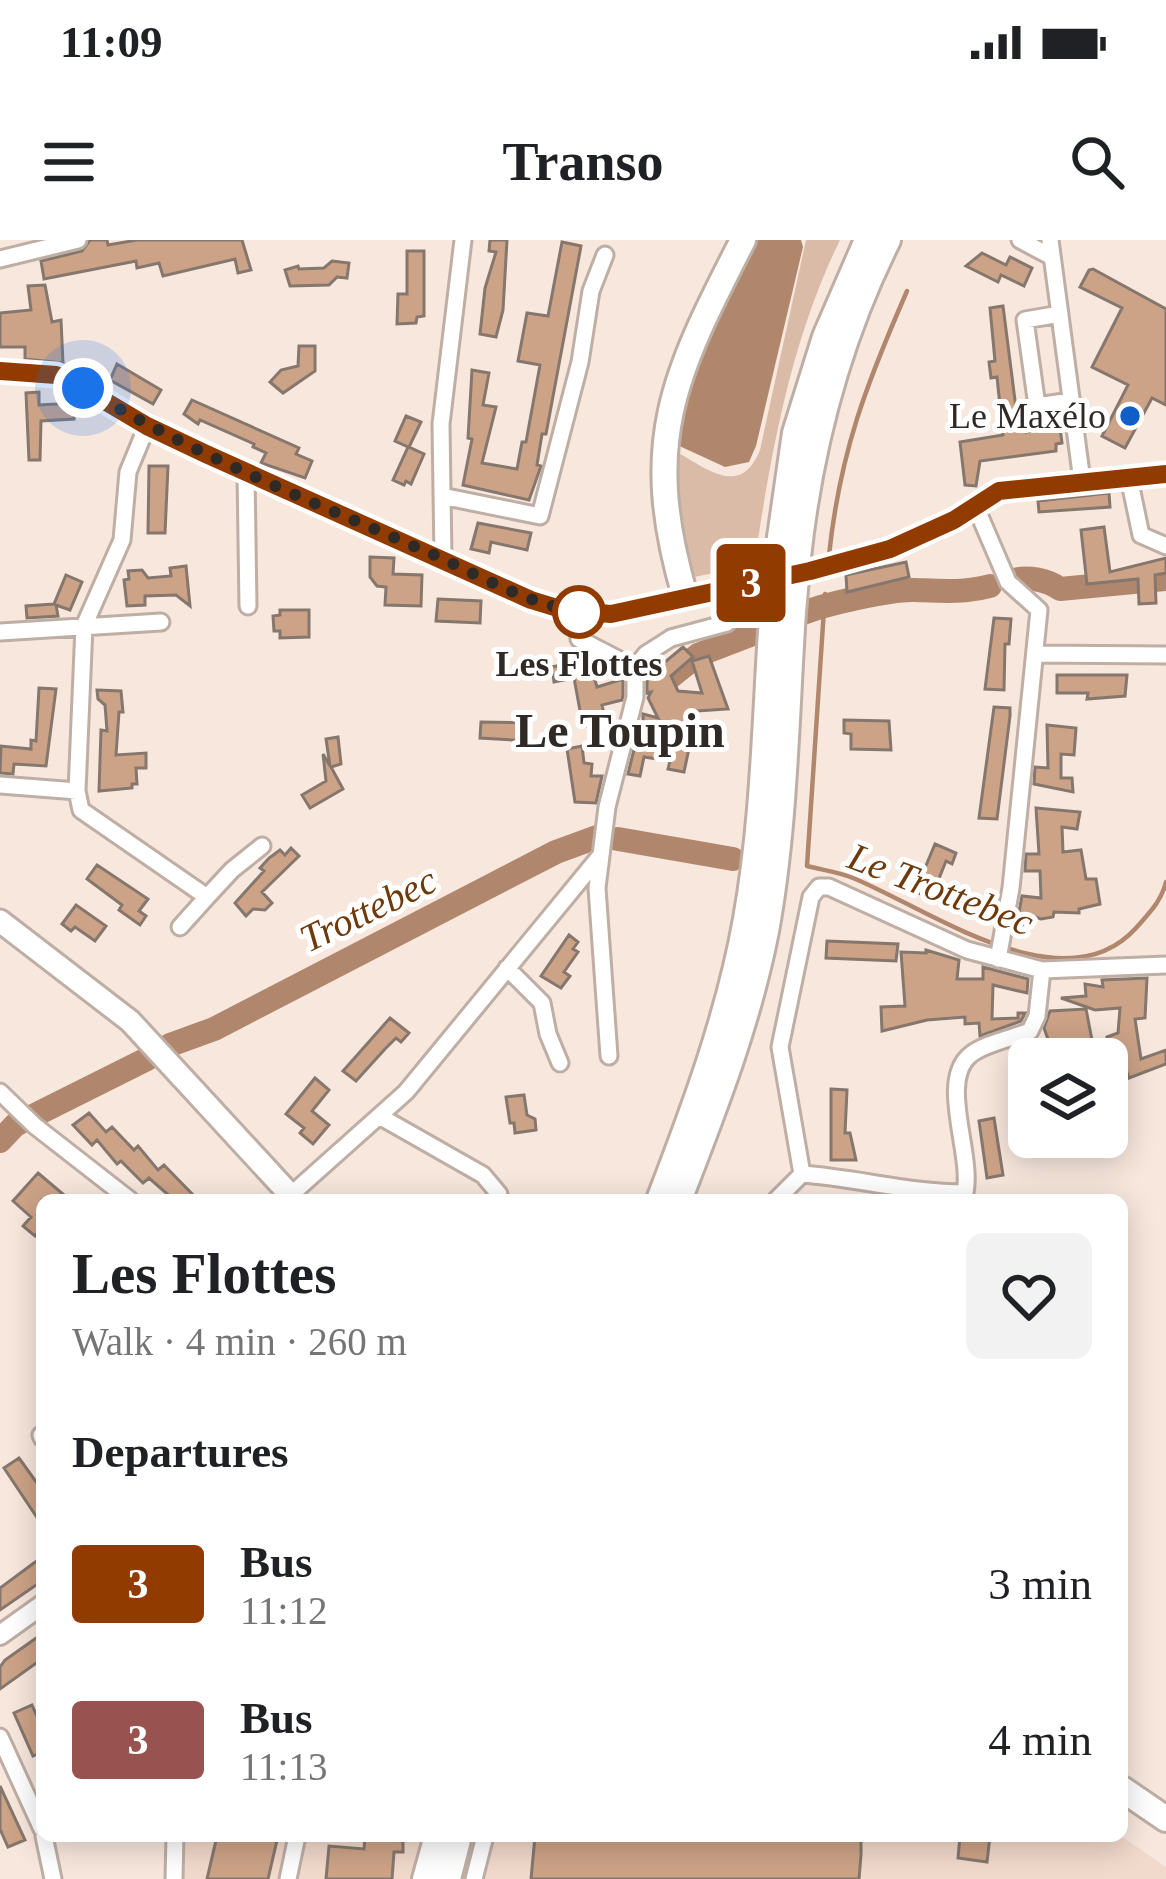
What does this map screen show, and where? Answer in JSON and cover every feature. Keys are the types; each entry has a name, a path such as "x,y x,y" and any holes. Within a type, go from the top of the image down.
{"main road":[{"path":"685,596 665,510 666,427 688,350 743,240"},
{"path":"795,562 795,433 825,337 866,240"},
{"path":"661,1194 721,1021 746,922 783,614 806,484 830,388 888,240"},
{"path":"681,1194 748,1010 766,932 775,871 783,614"},
{"path":"0,921 130,1022 286,1194"},
{"path":"695,1194 705,1162 703,1138"},
{"path":"1128,1793 1166,1819"},
{"path":"1128,1812 1166,1837"},
{"path":"425,1879 435,1842"},
{"path":"448,1879 457,1842"}],"street":[{"path":"0,259 78,240"},
{"path":"443,559 441,424 464,240"},
{"path":"1020,240 1051,249 1082,481"},
{"path":"442,496 540,516 580,362 591,291 605,256"},
{"path":"1060,314 1025,320 1037,406 1070,401"},
{"path":"0,371 56,375 147,426 246,473 531,600 564,610 611,614 744,584"},
{"path":"147,426 130,462 122,540 84,626 77,790 81,810 207,897"},
{"path":"246,473 248,606"},
{"path":"795,562 890,549 936,530 999,491 1166,474"},
{"path":"1129,478 1142,535 1166,546"},
{"path":"975,506 1008,582 1040,610 998,959"},
{"path":"609,1056 597,888 607,807 635,697 635,668 646,654 671,638 727,623 744,584"},
{"path":"0,632 161,622"},
{"path":"579,639 635,668"},
{"path":"1035,653 1166,655"},
{"path":"0,785 77,790"},
{"path":"294,1194 381,1117 431,1063 603,844"},
{"path":"180,927 232,870 262,846"},
{"path":"802,1174 780,1047 811,897 819,887 830,887 967,950 1042,970 1166,965"},
{"path":"507,968 542,1003 560,1063"},
{"path":"782,1194 802,1174 855,1178 920,1193 965,1193 970,1171 956,1077 969,1055 1030,1031 1037,1016 1042,970"},
{"path":"0,1092 122,1194"},
{"path":"381,1117 483,1175 499,1194"},
{"path":"0,1635 36,1609"},
{"path":"0,1737 36,1817"},
{"path":"45,1842 53,1879"},
{"path":"174,1879 175,1842"},
{"path":"288,1879 296,1842"},
{"path":"474,1879 483,1842"}],"shaded area":[{"path":"756,240 801,240 803,247 756,446 749,462 725,467 675,444 698,365"},
{"path":"806,240 840,240 795,358 775,440 754,565 694,577 685,565 673,450 722,475 743,473 752,465 760,450"},
{"path":"1128,1841 1166,1867 1166,1879 474,1879 483,1842"},
{"path":"175,1842 421,1842 412,1879 174,1879"}],"building":[{"path":"90,240 107,240 108,245 137,240 242,240 251,270 238,273 235,259 163,276 159,263 137,268 136,261 44,279 41,261 82,251"},
{"path":"490,240 507,240 503,310 496,337 480,334 485,288 496,252 489,251"},
{"path":"562,242 581,246 546,434 542,434 537,465 541,466 529,500 463,485 472,439 468,438 472,370 489,373 483,405 496,407 482,463 517,469 540,365 518,361 527,313 548,316"},
{"path":"407,251 424,251 424,316 417,317 416,323 397,324 398,294 407,294"},
{"path":"982,253 1006,265 1010,257 1032,268 1024,286 1001,275 998,282 966,266"},
{"path":"332,261 349,263 347,278 337,277 329,285 290,286 285,270 324,268"},
{"path":"1093,269 1166,309 1166,405 1152,398 1125,448 1102,436 1128,385 1092,367 1122,308 1080,287"},
{"path":"45,285 52,322 61,320 63,363 25,359 25,347 0,347 0,313 31,310 28,286"},
{"path":"1003,306 1017,416 1024,415 1026,432 1060,428 1062,443 1056,444 1056,451 980,461 976,486 965,485 960,442 1003,435 997,377 991,378 989,362 995,361 990,308"},
{"path":"299,346 315,346 315,371 283,393 270,382 281,370 298,366"},
{"path":"117,364 161,390 153,404 110,380"},
{"path":"39,392 39,405 74,403 74,419 41,421 40,460 29,460 26,393"},
{"path":"192,400 299,448 296,454 312,461 305,478 261,463 266,453 254,444 200,420 198,424 184,414"},
{"path":"406,416 421,422 409,447 424,454 411,484 406,481 404,485 393,480 408,447 395,441"},
{"path":"149,466 168,466 165,533 148,533"},
{"path":"1109,493 1110,507 1039,512 1038,501"},
{"path":"478,523 531,533 527,550 491,542 489,553 471,549"},
{"path":"1104,527 1110,572 1166,558 1166,573 1155,575 1156,603 1139,604 1138,579 1087,584 1081,530"},
{"path":"370,557 394,558 393,574 422,575 421,606 385,605 386,587 377,586 370,577"},
{"path":"906,562 909,577 847,592 846,575"},
{"path":"186,566 190,606 176,595 145,596 145,605 127,606 124,580 129,579 128,571 142,570 148,578 171,576 170,568"},
{"path":"66,575 82,582 70,610 56,605 58,616 27,618 26,606 54,604"},
{"path":"438,599 481,601 480,623 436,621"},
{"path":"280,610 309,610 309,637 280,638 273,616 280,615"},
{"path":"994,618 1011,619 1004,690 985,689"},
{"path":"683,647 693,657 671,676 678,691 702,693 692,661 709,656 728,709 697,711 684,772 668,769 670,761 644,757 640,776 628,774 639,729 643,741 643,714 658,718 648,698 647,672"},
{"path":"589,659 597,687 623,679 623,695 622,700 602,705 606,722 583,727 574,678 554,682 552,667"},
{"path":"1057,675 1127,675 1125,696 1087,699 1088,693 1057,693"},
{"path":"39,688 56,689 46,766 14,764 13,774 0,773 1,746 31,749 31,740 36,741"},
{"path":"97,690 121,691 123,712 119,712 116,755 146,753 146,768 136,768 137,784 132,788 99,791 101,730 107,731 105,705"},
{"path":"994,707 1010,708 997,819 979,818"},
{"path":"844,720 889,721 891,750 851,749"},
{"path":"481,722 530,723 529,741 480,738"},
{"path":"1047,725 1076,728 1074,755 1061,754 1061,778 1072,778 1073,792 1034,784 1035,767 1048,768"},
{"path":"338,737 341,764 331,767 343,789 310,808 302,795 326,781 323,754 330,766 326,739"},
{"path":"582,746 584,763 592,764 591,776 602,776 596,803 575,802 567,749"},
{"path":"1036,808 1080,812 1077,829 1062,827 1063,852 1081,850 1086,879 1096,879 1100,904 1041,919 1027,914 1026,925 1017,923 1022,896 1041,898 1040,871 1025,871 1026,854 1039,854"},
{"path":"935,844 956,853 952,864 946,861 938,881 946,884 942,895 930,890 927,896 915,892"},
{"path":"291,848 299,856 262,892 272,903 246,916 235,903 264,871 260,868 269,858 280,850 285,855"},
{"path":"97,865 148,899 139,911 146,916 140,925 87,879"},
{"path":"76,905 106,926 95,941 62,924"},
{"path":"569,935 578,942 573,949 578,952 564,972 570,976 561,988 541,976"},
{"path":"827,941 898,944 896,961 826,958"},
{"path":"926,950 959,960 957,979 983,979 983,967 1028,979 1027,993 993,985 992,1019 1018,1018 1018,1013 1025,1013 1021,1021 980,1036 979,1023 965,1024 965,1017 882,1031 881,1007 905,1006 901,952"},
{"path":"1147,978 1145,1018 1135,1019 1141,1059 1166,1050 1166,1064 1129,1078 1128,1038 1107,1037 1118,1033 1120,1008 1095,1010 1061,998 1086,996 1085,984 1103,987 1102,980"},
{"path":"1086,1009 1092,1038 1048,1038 1044,1028 1050,1011"},
{"path":"390,1018 409,1033 401,1042 396,1038 356,1081 343,1071"},
{"path":"315,1078 329,1090 312,1111 329,1125 313,1144 300,1133 304,1128 286,1114"},
{"path":"831,1089 847,1090 845,1133 850,1133 856,1160 831,1160"},
{"path":"524,1095 527,1115 535,1119 536,1130 515,1133 506,1097"},
{"path":"89,1113 106,1132 112,1127 134,1150 138,1146 158,1170 164,1165 192,1194 167,1194 149,1178 143,1183 121,1161 117,1164 97,1140 92,1145 73,1125"},
{"path":"994,1118 1003,1175 987,1178 979,1121"},
{"path":"38,1173 63,1194 36,1194 35,1236 23,1226 31,1217 13,1201"},
{"path":"19,1458 36,1482 36,1516 4,1468"},
{"path":"36,1561 36,1585 0,1610 0,1588"},
{"path":"36,1638 36,1663 0,1689 0,1667"},
{"path":"32,1705 36,1755 33,1756 14,1713"},
{"path":"0,1786 25,1840 8,1847 0,1829"},
{"path":"216,1842 277,1842 268,1879 207,1879"},
{"path":"365,1842 403,1842 403,1852 394,1852 392,1879 326,1879 329,1846 364,1849"},
{"path":"534,1842 861,1842 859,1879 531,1879"},
{"path":"959,1842 989,1842 987,1862 958,1858"}],"waterway":[{"path":"829,555 840,484 857,420 907,291"},
{"path":"1014,580 1038,580 1060,589 1166,579"},
{"path":"803,613 891,592 990,586"},
{"name":"Le Trottebec","path":"825,594 807,866 853,878 995,944 1034,955 1072,958 1106,950 1136,928 1158,901 1166,882"},
{"path":"668,679 698,655 750,635"},
{"name":"Trottebec","path":"170,1045 214,1029 556,852 597,837"},
{"name":"Trottebec","path":"618,839 733,859"},
{"name":"Trottebec","path":"0,1141 15,1125 147,1059"}],"bus line":[{"name":"3","path":"0,371 56,375 71,381 147,426 246,473 531,600 585,613 611,614 890,549 936,530 999,491 1166,474"}],"place":[{"name":"Le Maxélo","path":"1130,416"},
{"name":"Les Flottes","path":"579,612"}],"district":[{"name":"Le Toupin","path":"620,730"}],"route":[{"path":"83,388 147,426 246,473 531,600 585,613 579,612"}]}
